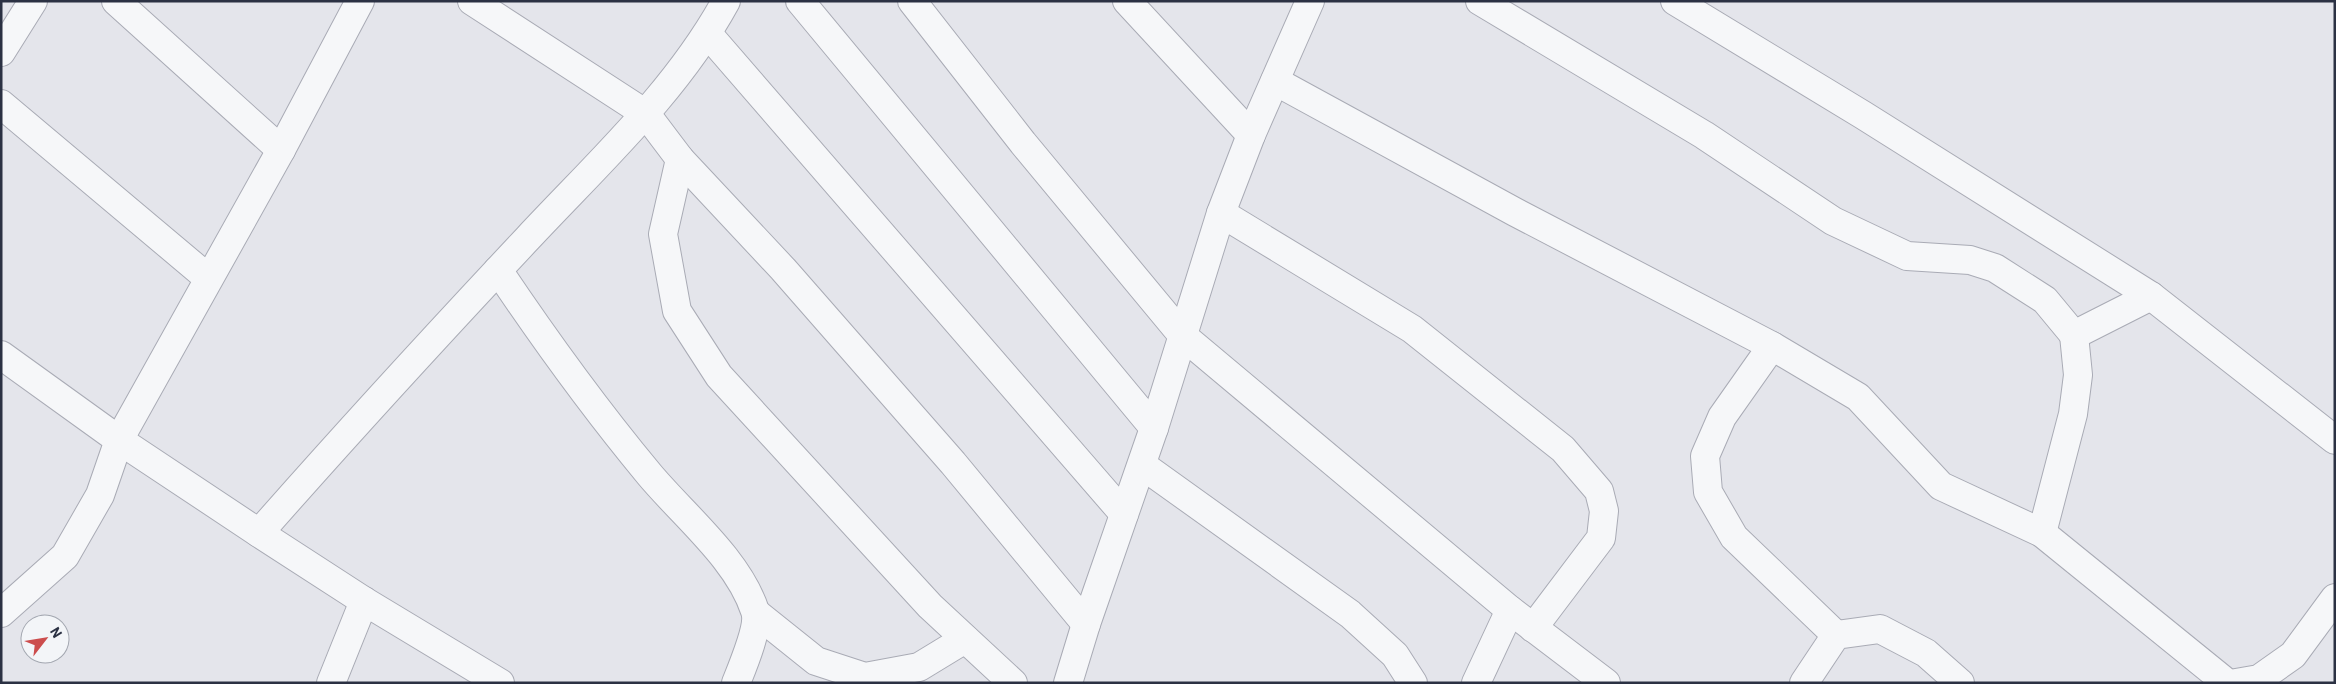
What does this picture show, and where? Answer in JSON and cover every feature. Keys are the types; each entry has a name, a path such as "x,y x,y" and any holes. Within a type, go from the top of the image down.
{"street":[{"path":"1,52 33,1"},
{"path":"116,1 281,150"},
{"path":"1,613 65,556 100,495 119,440 281,150 360,1"},
{"path":"472,1 646,114 680,159 783,269 946,455 1086,624"},
{"path":"259,533 395,379 646,114 708,34 726,1"},
{"path":"800,1 1154,428"},
{"path":"912,1 1023,143 1183,336 1510,610 1606,683"},
{"path":"1127,1 1251,135"},
{"path":"1068,683 1086,624 1142,465 1221,213 1251,135 1310,1"},
{"path":"1480,1 1704,135 1834,221 1907,256 1970,260 1994,268 2045,300 2074,335 2078,375 2073,414 2042,533"},
{"path":"1675,1 1863,114 2151,296 2335,440"},
{"path":"708,34 1124,514"},
{"path":"1275,81 1515,212 1772,346 1858,397 1940,486 2042,533 2227,683"},
{"path":"1,104 208,278"},
{"path":"680,159 663,234 677,311 719,376 930,606 1012,683"},
{"path":"1221,213 1412,329 1563,449 1599,491 1604,510 1601,538 1533,628"},
{"path":"498,270 548,345 650,474 740,575 756,613 816,661 865,677 919,667 966,639"},
{"path":"2074,335 2151,296"},
{"path":"1772,346 1722,417 1705,456 1708,492 1734,537 1836,635"},
{"path":"1,355 119,440 259,533 364,601 500,683"},
{"path":"1142,465 1350,614 1395,655 1413,683"},
{"path":"2253,682 2293,655 2335,598"},
{"path":"331,683 364,601"},
{"path":"1476,683 1510,610"},
{"path":"736,683 750,647 756,613"},
{"path":"1804,683 1836,635 1880,629 1926,652 1960,683"}]}
